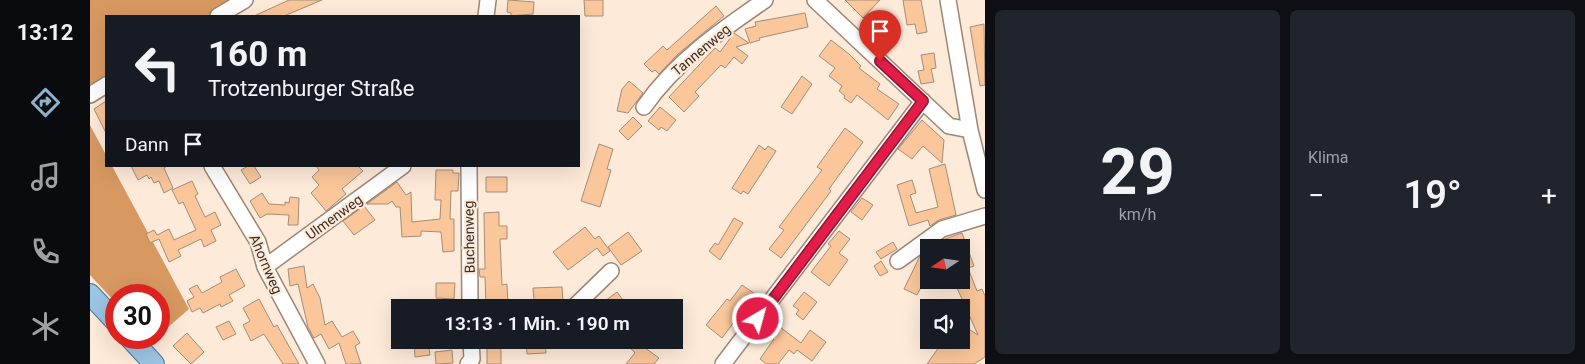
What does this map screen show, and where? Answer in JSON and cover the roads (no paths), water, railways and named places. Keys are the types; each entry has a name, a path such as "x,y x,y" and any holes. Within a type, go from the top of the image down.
{"main road":[{"path":"90,294 105,310"},
{"path":"140,349 154,364"}],"street":[{"path":"220,15 245,0"},
{"path":"486,15 488,0"},
{"name":"Tannenweg","path":"644,107 663,83 697,49 765,0"},
{"path":"815,0 949,126 970,130"},
{"path":"948,0 970,130 985,190"},
{"path":"90,95 105,86"},
{"path":"723,364 923,101"},
{"name":"Ahornweg","path":"213,167 258,242 265,267 317,364"},
{"name":"Ulmenweg","path":"265,267 401,167"},
{"name":"Buchenweg","path":"469,167 470,299"},
{"path":"898,261 942,229 985,216"},
{"path":"582,299 611,271"},
{"path":"468,364 472,359 471,349"}]}
